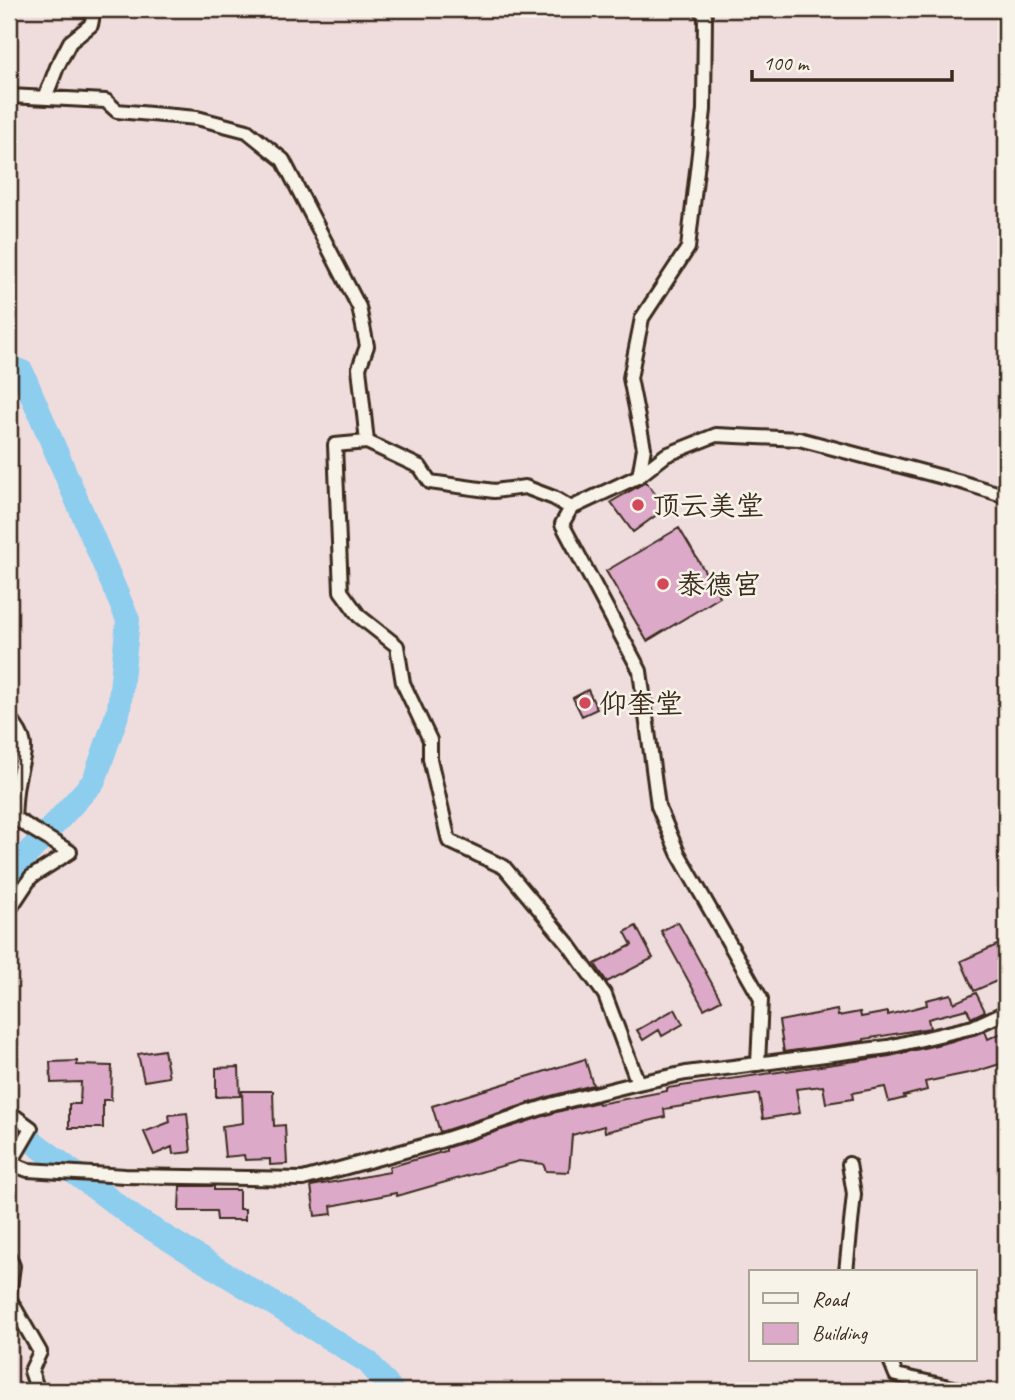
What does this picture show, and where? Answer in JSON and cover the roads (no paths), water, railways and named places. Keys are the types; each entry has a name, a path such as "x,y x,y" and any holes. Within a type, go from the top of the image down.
{"street":[{"path":"45,98 70,42 91,25 94,9"},
{"path":"639,476 644,448 630,378 642,318 688,248 704,110 705,16 700,9"},
{"path":"9,96 106,102 117,111 197,118 247,131 283,160 359,307 367,346 359,368 367,442"},
{"path":"758,1064 761,999 678,853 658,806 640,671 562,524 571,508 639,476 667,455 716,435 799,439 1006,496"},
{"path":"571,508 554,498 524,487 494,491 430,482 420,467 367,442 335,445 341,591 359,616 397,646 403,683 430,740 430,759 449,841 504,867 569,945 605,995 638,1083"},
{"path":"9,718 19,730 25,752 18,779 14,818 70,852 31,877 9,909"},
{"path":"9,1112 31,1128 11,1160 28,1170 125,1176 303,1178 424,1146 554,1104 638,1083 686,1073 888,1047 973,1027 1006,1012"},
{"path":"846,1270 854,1194 849,1164"},
{"path":"9,1256 12,1266 9,1296 40,1352 31,1371 38,1391"},
{"path":"891,1362 896,1376 967,1391"}],"waterway":[{"path":"9,367 22,372 128,620 119,709 94,781 9,874"},
{"path":"9,1124 136,1219 368,1362 392,1391"}],"place":[{"name":"顶云美堂","path":"638,505"},
{"name":"泰德宫","path":"663,584"},
{"name":"仰奎堂","path":"585,703"}]}
